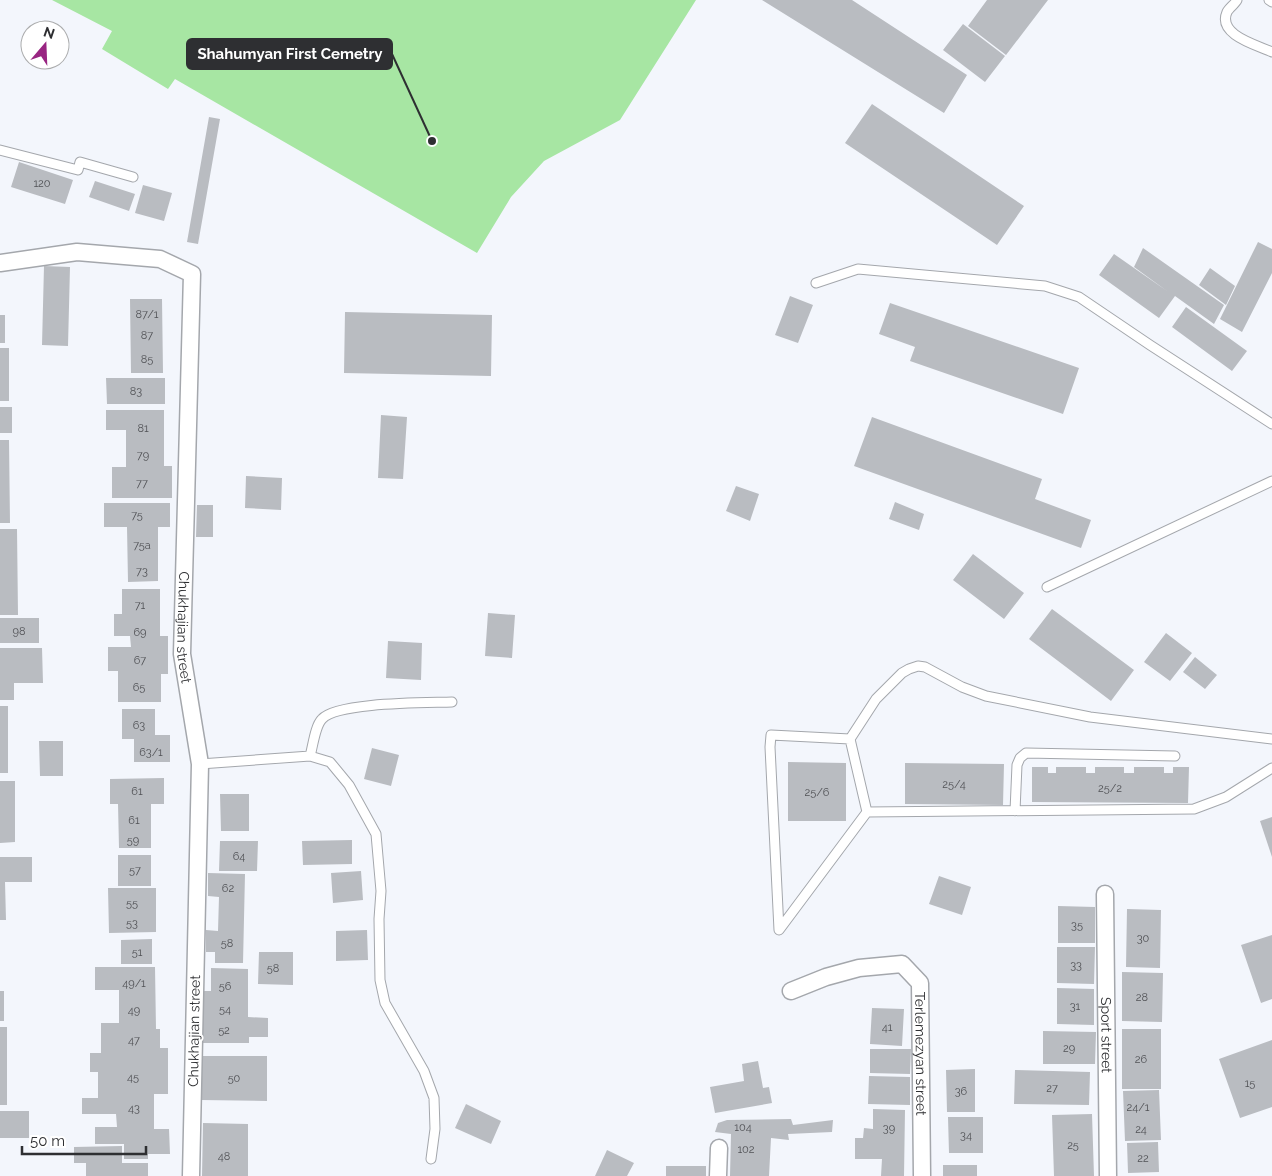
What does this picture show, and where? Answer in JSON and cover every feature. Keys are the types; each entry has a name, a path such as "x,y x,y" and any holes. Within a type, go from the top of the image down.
{"street":[{"name":"Chukhajian street","path":"0,263 77,252 160,259 192,274 182,654 200,764 191,1176"},
{"name":"Sport street","path":"1105,894 1108,1176"},
{"name":"Terlemezyan street","path":"791,991 826,977 858,968 902,964 920,983 922,1176"},
{"path":"718,1148 718,1176"}],"lane":[{"path":"1238,0 1227,12 1226,24 1228,30 1272,52"},
{"path":"0,150 78,170 80,162 133,178"},
{"path":"816,283 858,269 1045,286 1079,297 1272,424"},
{"path":"1046,587 1272,481"},
{"path":"850,739 771,735 779,930 867,812 850,739 876,700 909,669 918,666 925,667 962,687 995,698 1090,717 1272,739"},
{"path":"310,756 321,719 333,712 364,706 452,702"},
{"path":"1016,811 1016,765 1020,758 1026,754 1175,756"},
{"path":"200,764 310,756 330,762 349,785 376,834 381,891 379,920 380,980 385,1003 424,1071 434,1098 435,1129 430,1159"},
{"path":"867,812 1194,809 1226,797 1272,768"}],"green space":[{"path":"52,0 696,0 620,120 544,161 511,197 477,253 175,79 168,89 102,49 112,31"}],"building":[{"path":"762,0 852,0 967,75 944,113"},
{"path":"987,0 1048,0 1006,55 968,26"},
{"path":"963,24 1005,56 985,82 943,50"},
{"path":"872,104 1024,206 997,245 845,143"},
{"path":"209,117 220,119 198,244 187,242"},
{"path":"19,162 73,180 65,204 11,187"},
{"path":"95,181 135,194 129,211 89,197"},
{"path":"143,185 172,193 164,221 135,213"},
{"path":"1258,242 1272,249 1272,273 1242,332 1220,319"},
{"path":"1143,248 1224,305 1214,324 1175,296 1159,318 1099,275 1114,254 1167,291 1134,267"},
{"path":"44,266 70,267 68,346 42,345"},
{"path":"1210,268 1235,286 1226,305 1199,285"},
{"path":"790,296 813,305 798,343 775,335"},
{"path":"130,299 162,299 163,373 131,373"},
{"path":"890,303 1079,368 1063,414 910,361 915,347 879,334"},
{"path":"1186,307 1247,351 1232,371 1172,327"},
{"path":"345,312 492,315 491,376 344,373"},
{"path":"0,315 5,315 5,343 0,343"},
{"path":"0,348 9,348 9,401 0,401"},
{"path":"106,378 165,378 165,404 107,404"},
{"path":"0,407 12,407 12,433 0,433"},
{"path":"106,410 164,410 164,466 172,466 172,498 112,498 112,467 126,467 126,430 106,430"},
{"path":"381,415 407,417 403,479 378,478"},
{"path":"872,417 1042,479 1035,499 1091,520 1081,548 854,466"},
{"path":"0,440 9,440 10,523 0,523"},
{"path":"246,476 282,478 281,510 245,508"},
{"path":"736,486 759,494 750,521 726,511"},
{"path":"895,502 924,514 919,530 889,519"},
{"path":"104,503 170,503 170,527 158,527 158,581 128,582 127,527 104,527"},
{"path":"197,505 213,505 213,537 196,537"},
{"path":"0,529 17,529 18,615 0,615"},
{"path":"973,554 1024,593 1004,619 953,580"},
{"path":"122,589 160,589 160,636 168,636 168,674 161,674 161,702 118,702 118,671 108,671 108,647 131,647 130,636 114,636 114,614 122,614"},
{"path":"1052,609 1134,670 1111,701 1029,639"},
{"path":"488,613 515,615 512,658 485,656"},
{"path":"0,618 39,618 39,643 0,643"},
{"path":"1166,633 1192,653 1170,681 1144,662"},
{"path":"388,641 422,643 421,680 386,678"},
{"path":"0,648 42,648 43,683 14,683 14,700 0,700"},
{"path":"1195,657 1217,675 1205,689 1183,672"},
{"path":"0,706 8,706 8,773 0,773"},
{"path":"122,709 155,709 155,735 170,735 170,762 134,762 134,739 122,739"},
{"path":"39,741 63,741 63,776 40,776"},
{"path":"372,748 399,755 391,786 364,779"},
{"path":"788,762 846,763 846,821 788,821"},
{"path":"905,763 1004,764 1003,805 905,804"},
{"path":"1032,767 1048,767 1048,773 1056,773 1056,767 1086,767 1086,773 1095,773 1095,767 1124,767 1124,773 1134,773 1134,767 1164,767 1164,773 1173,773 1173,767 1189,767 1188,803 1032,802"},
{"path":"164,778 164,804 151,804 151,848 119,848 118,804 110,804 110,779"},
{"path":"0,781 15,781 15,842 0,843"},
{"path":"220,794 249,794 249,831 221,831"},
{"path":"1272,817 1272,857 1260,821"},
{"path":"352,840 352,864 303,865 302,841"},
{"path":"220,841 258,841 257,871 219,871"},
{"path":"118,855 151,855 151,886 118,886"},
{"path":"0,857 32,857 32,882 5,882 6,920 0,920"},
{"path":"361,871 363,900 333,903 331,873"},
{"path":"208,873 245,874 243,963 215,963 215,952 206,952 206,930 218,931 219,897 208,896"},
{"path":"939,876 971,887 962,915 929,904"},
{"path":"108,888 156,888 156,932 109,933"},
{"path":"1058,906 1095,907 1095,943 1058,943"},
{"path":"1127,909 1161,910 1160,968 1126,967"},
{"path":"367,930 368,960 336,961 336,931"},
{"path":"1272,935 1272,999 1261,1003 1241,945"},
{"path":"152,939 152,964 121,964 121,940"},
{"path":"1057,947 1095,947 1094,984 1057,983"},
{"path":"259,952 293,952 293,985 258,984"},
{"path":"95,967 155,967 156,1029 160,1029 160,1048 168,1048 168,1094 154,1094 154,1129 169,1129 170,1154 148,1154 148,1159 124,1159 124,1144 95,1144 95,1127 117,1127 116,1114 82,1114 82,1098 98,1098 98,1072 90,1072 90,1053 101,1053 101,1023 119,1023 119,990 95,990"},
{"path":"211,968 248,969 248,1017 268,1018 268,1037 249,1037 249,1043 201,1043 201,991 211,991"},
{"path":"1122,972 1163,973 1162,1022 1122,1021"},
{"path":"1057,988 1094,989 1094,1025 1057,1024"},
{"path":"0,991 4,991 4,1021 0,1021"},
{"path":"872,1008 904,1009 902,1046 870,1044"},
{"path":"0,1027 7,1027 7,1105 0,1105"},
{"path":"1122,1029 1161,1029 1161,1089 1122,1089"},
{"path":"1043,1031 1096,1032 1095,1064 1043,1064"},
{"path":"1272,1040 1272,1107 1240,1118 1219,1059"},
{"path":"870,1049 911,1049 910,1074 870,1073"},
{"path":"201,1056 267,1056 267,1101 201,1100"},
{"path":"758,1061 763,1088 769,1087 772,1103 715,1113 710,1087 744,1081 742,1064"},
{"path":"975,1069 975,1112 947,1112 946,1070"},
{"path":"1015,1070 1090,1072 1089,1105 1014,1104"},
{"path":"869,1076 910,1077 910,1105 868,1104"},
{"path":"1159,1090 1161,1140 1125,1141 1123,1091"},
{"path":"466,1104 501,1121 491,1144 455,1128"},
{"path":"873,1109 905,1110 904,1176 881,1176 882,1159 855,1159 855,1138 863,1138 864,1128 873,1129"},
{"path":"0,1111 29,1111 29,1138 0,1138"},
{"path":"1092,1114 1094,1176 1054,1176 1052,1115"},
{"path":"948,1117 983,1117 983,1153 949,1153"},
{"path":"791,1119 793,1125 833,1120 832,1132 788,1134 789,1140 771,1138 769,1176 730,1176 731,1134 715,1132 718,1123 727,1120"},
{"path":"203,1123 248,1124 248,1176 202,1176"},
{"path":"1158,1142 1159,1172 1128,1173 1127,1143"},
{"path":"122,1146 122,1163 148,1163 148,1176 86,1176 86,1163 74,1163 74,1147"},
{"path":"607,1150 634,1163 627,1176 595,1176"},
{"path":"943,1165 977,1165 977,1176 943,1176"},
{"path":"666,1166 706,1166 706,1176 666,1176"}],"place":[{"name":"Shahumyan First Cemetry","path":"432,141"}]}
